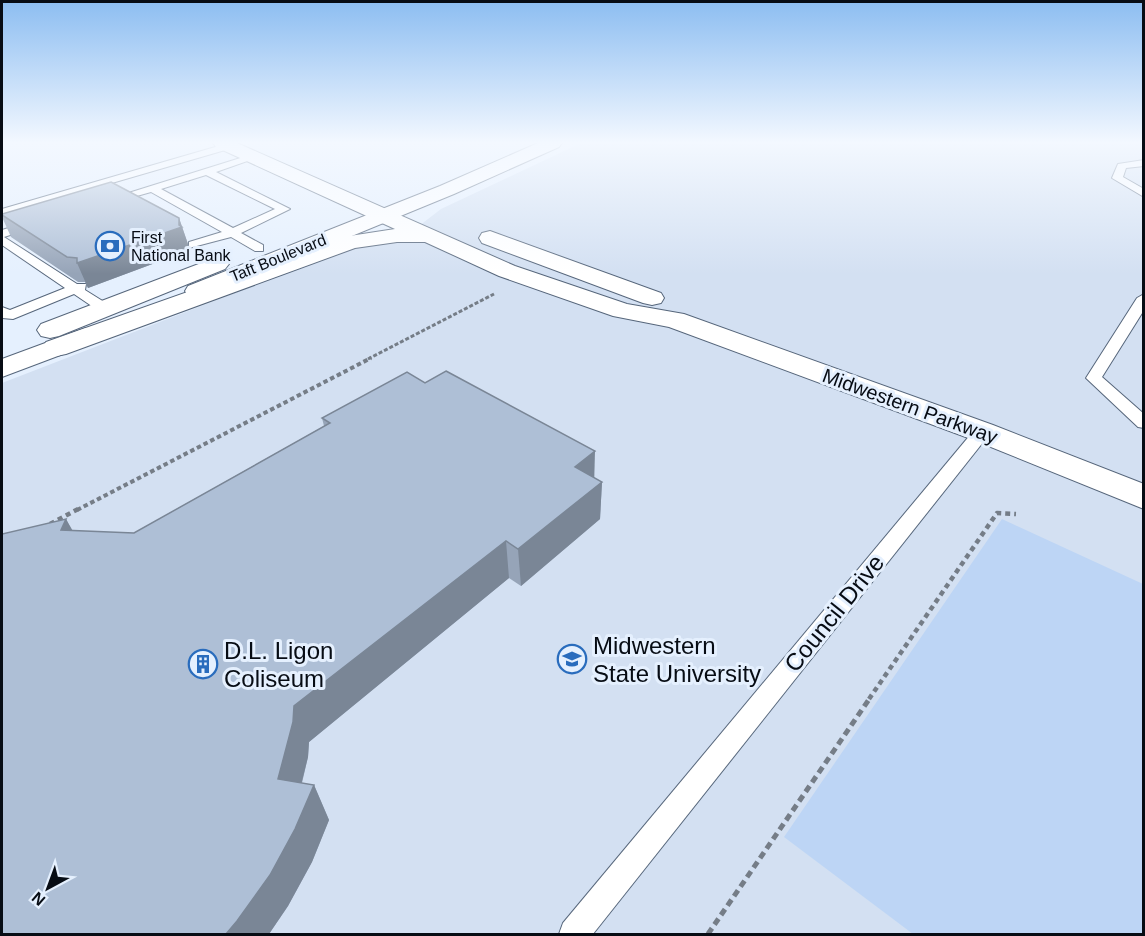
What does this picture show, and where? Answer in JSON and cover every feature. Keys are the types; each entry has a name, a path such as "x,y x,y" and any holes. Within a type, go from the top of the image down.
{"main road":[{"name":"Midwestern Parkway","path":"335,187 387,206 432,214"},
{"name":"Midwestern Parkway","path":"352,187 387,206 438,241 573,296 622,310 675,320 1141,491"},
{"name":"Taft Boulevard","path":"2,369 56,348 429,187"},
{"name":"Taft Boulevard","path":"2,349 259,248 438,187"},
{"name":"Midwestern Parkway","path":"465,228 520,251 656,299 675,320"},
{"path":"56,348 351,242 397,235 438,241"}],"lane":[{"path":"2,212 86,187"},
{"path":"99,204 157,187"},
{"path":"194,245 232,233 284,209 239,187"},
{"path":"153,188 259,248"},
{"path":"2,234 45,220"},
{"path":"2,240 78,288 104,308"},
{"path":"2,311 8,316 78,288"},
{"path":"1143,298 1094,378 1143,423"},
{"name":"Council Drive","path":"574,934 982,432"}],"path":[{"path":"42,528 500,291"},
{"path":"708,934 997,513 1016,514"}],"shaded area":[{"name":"Midwestern State University","path":"488,187 1143,187 1143,934 2,934 2,383 312,263 373,242 402,239 441,209"},
{"path":"1002,519 1143,584 1143,934 913,934 784,837"}],"building":[{"path":"95,187 120,187 179,218 179,225 182,227 77,263 77,258 67,257 2,214"},
{"name":"D.L. Ligon Coliseum","path":"446,371 595,451 575,467 602,482 518,549 506,541 294,706 293,722 278,779 314,785 295,829 270,875 226,934 2,934 2,534 66,519 61,530 134,533 330,423 322,418 407,372 425,383"}],"place":[{"name":"First National Bank","path":"110,246"},
{"name":"Midwestern State University","path":"572,659"},
{"name":"D.L. Ligon Coliseum","path":"203,664"}]}
